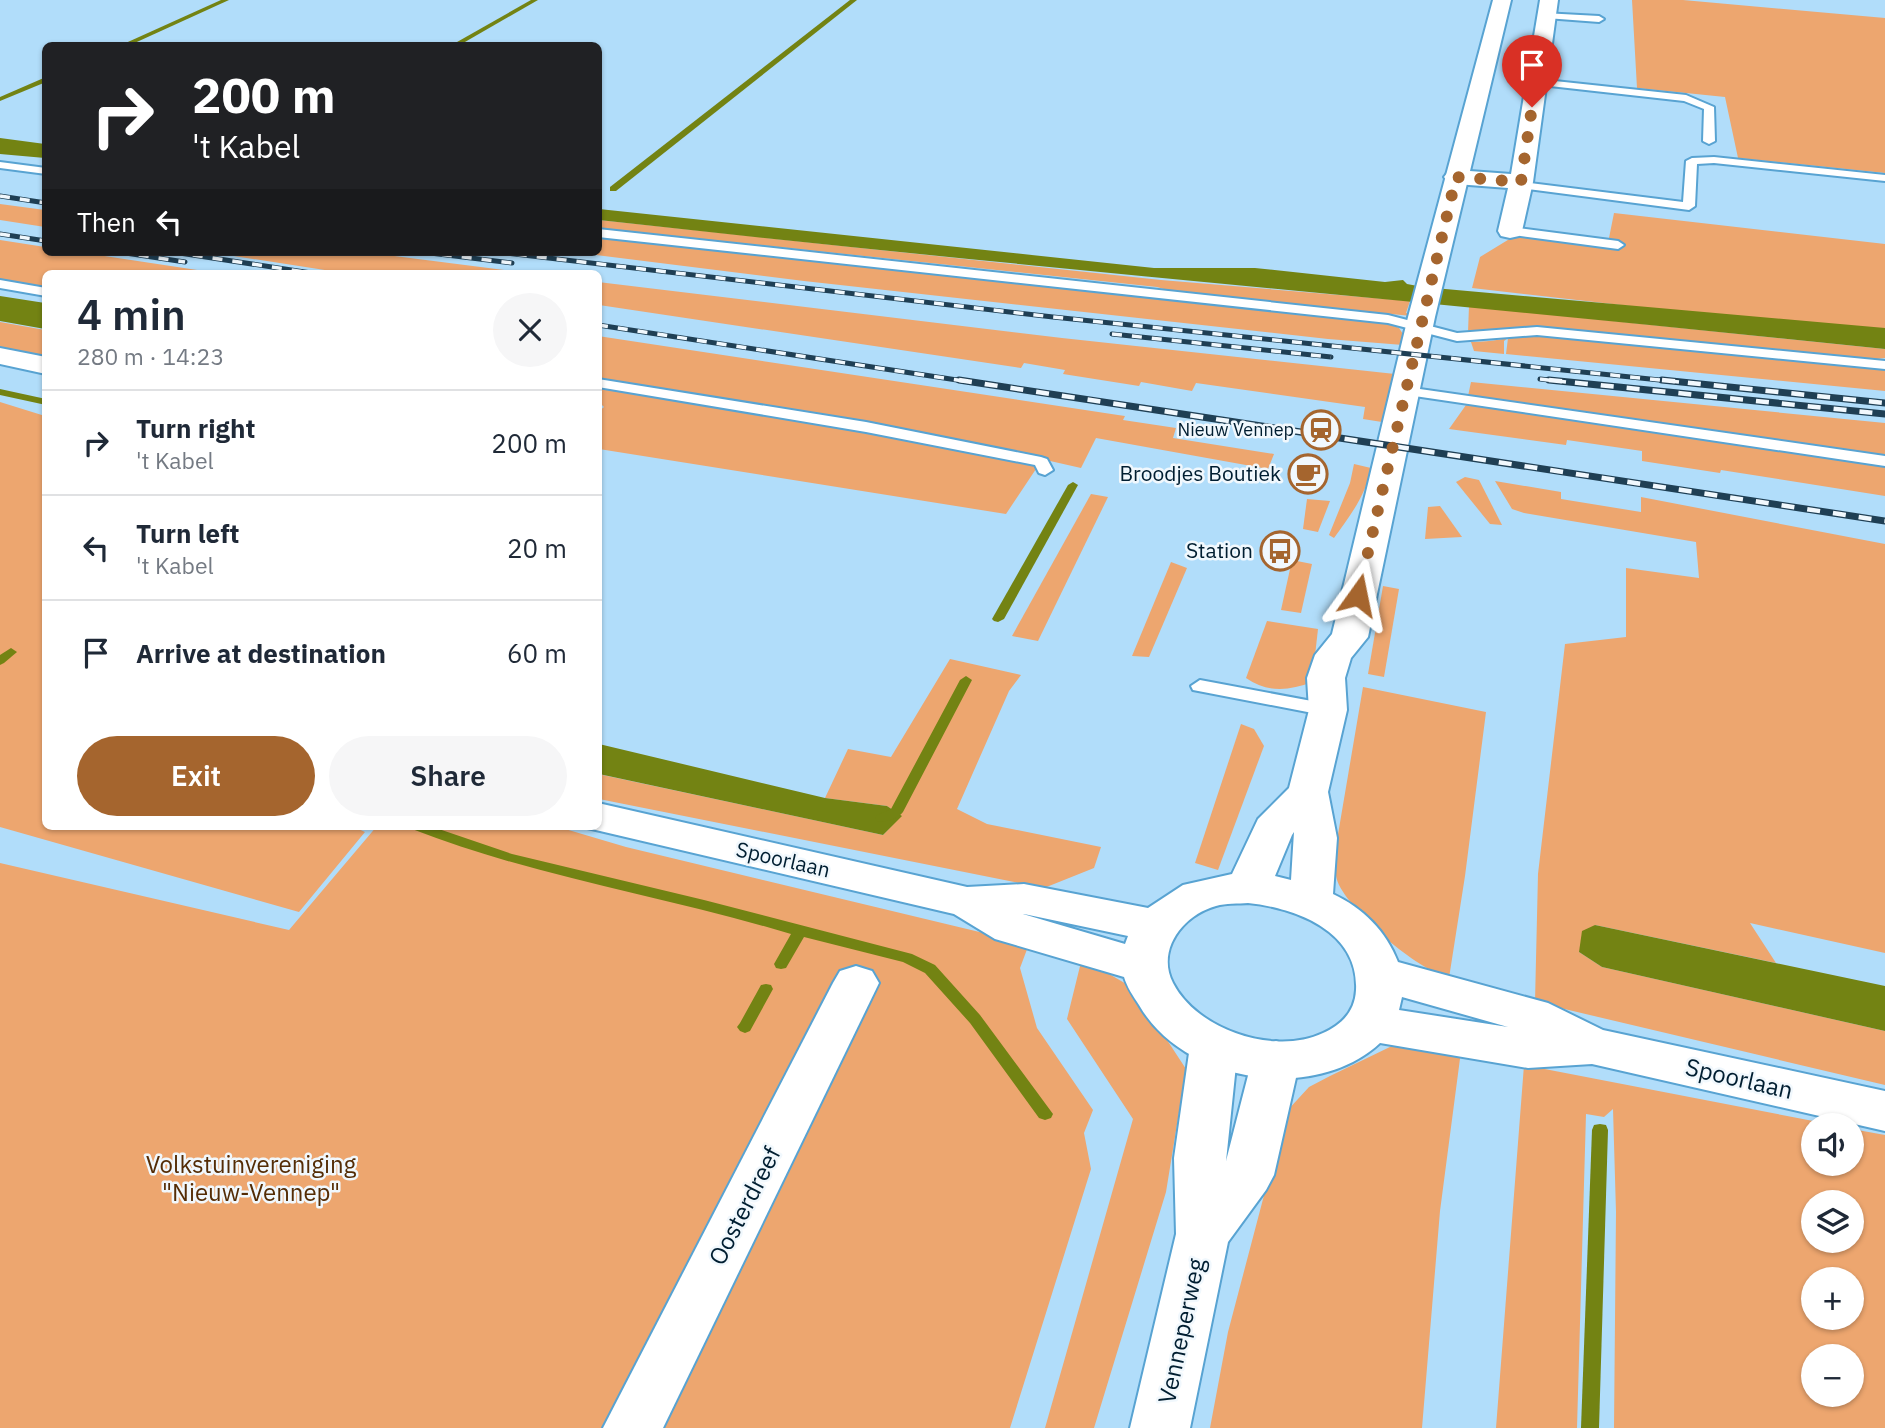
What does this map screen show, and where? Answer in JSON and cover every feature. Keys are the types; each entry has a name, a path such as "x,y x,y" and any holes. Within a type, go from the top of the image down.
{"main road":[{"path":"1311,901 1316,838 1308,792 1328,710 1355,679 1357,659 1349,637 1456,177 1502,0"},
{"path":"1510,231 1521,184 1547,7"},
{"path":"1456,177 1521,184"},
{"path":"0,356 42,365"},
{"path":"1248,888 1273,829 1308,792"},
{"name":"Spoorlaan","path":"602,818 967,902 1011,928 1151,946"},
{"path":"1248,888 1280,891 1311,901 1344,920 1368,945 1380,974 1381,1000 1370,1023 1353,1039 1331,1051 1306,1058 1276,1060 1244,1056 1214,1046 1187,1031 1165,1011 1151,989 1151,946 1179,905 1211,892 1248,888"},
{"name":"Spoorlaan","path":"1380,974 1531,1016 1592,1046 1885,1111"},
{"name":"Oosterdreef","path":"633,1428 856,983"},
{"name":"Spoorlaan","path":"1370,1023 1528,1049 1592,1046"},
{"name":"Venneperweg","path":"1160,1428 1203,1234 1199,1158 1214,1046"},
{"name":"Venneperweg","path":"1203,1234 1248,1175 1276,1060"}],"lane":[{"path":"1547,7 1599,19"},
{"path":"1536,82 1686,98 1709,107 1709,141"},
{"path":"1521,184 1689,206 1692,161 1714,160 1885,178"},
{"path":"0,165 42,170"},
{"path":"1510,231 1618,245"},
{"path":"602,233 1351,314 1422,323 1457,337 1537,331 1885,365"},
{"path":"0,284 42,291"},
{"path":"602,384 942,441 1041,462 1045,471"},
{"path":"1406,391 1885,461"},
{"path":"1199,685 1328,710"}],"green space":[{"path":"1632,0 1683,0 1885,18 1885,173 1738,158 1725,97 1637,88"},
{"path":"0,204 42,210 42,227 0,220"},
{"path":"1614,213 1885,244 1885,335 1472,288 1480,257 1516,235 1608,243"},
{"path":"602,220 1161,280 1410,301 1406,313 1412,316 1181,294 1157,287 602,228"},
{"path":"602,236 1386,323 1399,328 1405,337 1403,345 1328,339 602,256"},
{"path":"0,240 42,247 42,256 104,256 197,270 42,270 42,290 0,283"},
{"path":"234,256 394,256 504,270 325,270"},
{"path":"602,282 1062,338 1395,374 1382,422 1363,419 1365,407 1196,383 1192,391 1141,382 1139,386 1063,374 1065,370 1024,363 1021,368 602,305"},
{"path":"1469,306 1885,349 1885,358 1869,360 1532,327 1468,332"},
{"path":"0,322 42,329 42,356 0,349"},
{"path":"1529,335 1885,368 1885,391 1506,354 1508,338"},
{"path":"602,337 1125,416 1123,420 1176,428 1173,438 1274,454 1268,469 1096,438 1081,468 948,438 602,381"},
{"path":"1508,338 1504,341 1504,354 1474,351 1471,342 1487,341"},
{"path":"1471,382 1885,423 1885,457 1477,399 1468,396"},
{"path":"602,387 864,429 1038,466 1006,514 602,449"},
{"path":"0,402 42,415 42,830 365,832 299,912 0,827"},
{"path":"1466,405 1885,464 1885,496 1721,470 1720,473 1642,461 1642,451 1567,440 1566,445 1449,429"},
{"path":"1354,464 1371,468 1369,478 1357,505 1334,538 1329,535 1350,483"},
{"path":"1465,477 1479,480 1502,525 1490,524 1456,482"},
{"path":"1495,481 1561,492 1561,499 1641,512 1641,497 1885,544 1885,953 1750,923 1776,963 1595,925 1579,952 1602,967 1885,1031 1885,1085 1535,1002 1538,874 1565,644 1626,637 1626,568 1699,578 1696,542 1524,513 1512,509"},
{"path":"1091,494 1108,497 1038,641 1012,636"},
{"path":"1307,499 1330,501 1318,532 1303,529"},
{"path":"1440,506 1462,537 1425,539 1428,507"},
{"path":"1292,560 1312,564 1301,613 1281,610"},
{"path":"1171,562 1187,568 1149,657 1132,656"},
{"path":"1383,586 1399,589 1384,677 1368,674"},
{"path":"1267,621 1318,629 1312,682 1278,689 1262,686 1246,678"},
{"path":"950,659 1021,675 1009,691 957,809 987,824 1101,847 1094,868 1044,888 602,800 602,775 883,835 901,816 887,806 825,798 848,749 891,757"},
{"path":"1363,687 1486,712 1449,978 1420,964 1387,939 1358,911 1339,885 1334,858"},
{"path":"1241,724 1254,729 1264,746 1218,870 1195,863"},
{"name":"Volkstuinvereniging \"Nieuw-Vennep\"","path":"374,830 569,830 626,847 1029,944 1020,968 1037,1028 1093,1110 1084,1133 1091,1169 1010,1428 0,1428 0,863 289,930"},
{"path":"1082,958 1133,988 1186,1069 1166,1192 1094,1428 1045,1428 1133,1119 1067,1019"},
{"path":"1418,1044 1461,1051 1440,1211 1422,1428 1210,1428 1228,1332 1286,1112 1309,1087 1330,1076 1394,1045"},
{"path":"1524,1065 1801,1119 1801,1176 1864,1176 1864,1131 1885,1135 1885,1428 1614,1428 1616,1212 1613,1109 1604,1117 1586,1114 1577,1428 1496,1428"}],"shaded area":[{"path":"0,138 42,144 42,158 0,154"},
{"path":"602,209 1154,268 1255,268 1385,282 1403,280 1407,284 1423,287 1885,328 1885,349 1081,270 602,220"},
{"path":"0,296 42,303 42,328 0,321"},
{"path":"602,745 825,798 887,806 902,816 883,835 602,775"},
{"path":"1595,925 1885,986 1885,1031 1602,967 1579,952 1582,931"}],"waterway":[{"path":"131,42 226,0"},
{"path":"460,42 535,0"},
{"path":"613,189 854,0"},
{"path":"0,99 42,81"},
{"path":"0,392 42,401"},
{"path":"998,619 1073,485"},
{"path":"0,661 11,652"},
{"path":"882,818 896,812 966,680"},
{"path":"427,830 462,844 557,871 753,917 800,931"},
{"path":"781,964 800,931"},
{"path":"800,931 907,958 930,969 975,1019 1045,1114"},
{"path":"745,1027 766,989"},
{"path":"1590,1428 1600,1130"}],"railway":[{"path":"0,196 42,202"},
{"path":"0,234 42,240"},
{"path":"145,256 185,262"},
{"path":"199,256 291,270"},
{"path":"455,256 512,263"},
{"path":"531,256 1053,317 1679,382"},
{"path":"602,326 970,382"},
{"path":"1112,334 1331,357"},
{"path":"1540,379 1566,382"},
{"path":"959,380 1885,521"},
{"path":"1549,380 1885,414"},
{"path":"1662,380 1885,403"}],"place":[{"name":"Nieuw Vennep","path":"1321,430"},
{"name":"Broodjes Boutiek","path":"1308,474"},
{"name":"Station","path":"1280,551"}],"route":[{"path":"1358,595 1456,177 1521,182 1532,107"}]}
